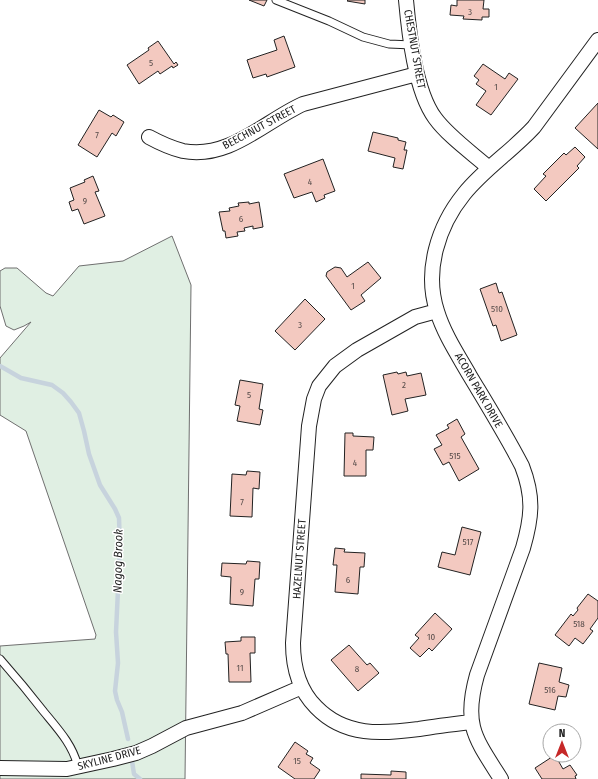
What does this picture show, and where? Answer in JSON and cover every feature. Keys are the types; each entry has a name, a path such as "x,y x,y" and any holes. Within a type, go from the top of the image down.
{"street":[{"name":"CHESTNUT STREET","path":"406,0 417,74 421,91 427,106 445,130 489,168"},
{"name":"ACORN PARK DRIVE","path":"501,779 481,748 475,735 471,722 470,708 472,691 477,675 523,548 531,503 526,477 522,466 450,340 437,311 433,283 434,255 444,225 460,200 475,181 522,140 534,127 598,40"},
{"name":"BEECHNUT STREET","path":"149,137 171,148 184,151 207,152 220,149 245,137 303,104 417,74"},
{"name":"HAZELNUT STREET","path":"437,311 415,317 344,359 326,375 319,386 314,399 309,426 293,658 295,670 302,687 312,703 330,720 356,730 387,732 471,722"},
{"name":"SKYLINE DRIVE","path":"0,768 51,769 78,767 136,753 186,728 242,713 302,687"}],"lane":[{"path":"276,0 329,21 363,37 389,44 412,44"},
{"path":"0,659 22,684 66,740 76,757 78,767"}],"green space":[{"path":"172,236 191,285 185,779 0,779 0,646 95,639 96,635 26,431 0,415 0,358 31,322 14,330 6,326 0,306 0,271 5,268 17,268 46,293 53,296 79,266 123,261"}],"building":[{"path":"249,0 267,0 264,6"},
{"path":"365,0 365,4 347,1"},
{"path":"457,0 484,0 483,9 489,9 489,17 482,17 482,20 463,19 464,16 450,15 451,5 457,6"},
{"path":"284,36 295,67 267,77 266,74 253,78 247,60 277,50 274,40"},
{"path":"158,41 174,64 176,62 178,65 173,68 172,66 160,74 158,71 139,84 127,65 149,50 148,48"},
{"path":"483,64 505,79 509,73 518,79 491,115 476,105 486,91 476,84 479,80 474,76"},
{"path":"598,103 598,149 575,128"},
{"path":"99,110 111,117 113,115 124,122 116,136 112,133 97,157 78,145"},
{"path":"373,132 398,138 398,140 406,142 404,150 407,150 403,169 393,167 395,158 368,151"},
{"path":"575,147 585,157 577,166 579,168 546,201 534,189 546,176 543,174 564,153 566,155"},
{"path":"323,159 335,191 324,195 325,198 316,202 312,192 294,198 284,174"},
{"path":"93,176 99,191 95,192 105,216 84,224 78,209 72,211 69,202 74,200 70,188 85,182 84,180"},
{"path":"249,202 249,204 259,202 263,227 253,229 253,226 244,228 245,231 237,232 238,236 226,238 219,212 230,211 229,208 239,206 238,203"},
{"path":"368,262 381,278 361,295 365,301 351,310 326,276 327,272 335,267 341,268 347,277"},
{"path":"496,283 499,293 502,292 517,335 501,341 496,325 493,326 480,289"},
{"path":"305,299 325,319 295,350 275,331"},
{"path":"397,372 398,374 406,372 407,376 421,373 426,395 405,399 408,411 392,415 383,375"},
{"path":"240,380 263,384 259,409 263,410 260,425 237,421 240,406 235,405"},
{"path":"457,419 465,434 461,437 479,469 459,481 449,462 443,465 434,449 442,445 436,435 449,428 447,425"},
{"path":"345,433 353,433 353,436 374,437 373,450 366,450 366,476 344,476"},
{"path":"247,471 260,472 259,489 253,488 252,517 230,516 232,474 246,475"},
{"path":"462,527 481,532 470,575 438,567 442,552 455,555"},
{"path":"335,548 345,549 344,552 365,553 364,567 360,567 358,594 335,592 337,565 333,565"},
{"path":"247,561 260,562 259,579 255,579 253,606 230,604 231,577 221,576 222,563 246,564"},
{"path":"588,594 598,601 598,618 590,629 593,631 583,644 575,638 569,646 555,635 571,614 573,616 578,610 577,608"},
{"path":"435,613 452,629 432,651 429,648 420,657 410,648 419,638 415,635"},
{"path":"241,637 255,637 255,653 250,653 251,682 229,682 228,654 226,654 225,642 241,641"},
{"path":"349,645 367,665 370,663 379,673 358,691 331,660"},
{"path":"539,663 562,668 559,682 569,685 566,697 558,696 555,710 529,704"},
{"path":"295,742 308,751 306,754 313,758 310,763 320,770 314,779 295,779 278,767"},
{"path":"543,763 560,763 563,769 570,765 577,775 575,776 576,779 542,779 535,768"},
{"path":"391,771 406,772 406,779 361,779 361,774 391,775"}],"waterway":[{"name":"Nagog Brook","path":"0,366 21,378 52,385 63,393 71,402 79,413 89,454 100,485 119,518 120,547 116,632 118,663 115,691 122,712 128,739"},
{"name":"Nagog Brook","path":"132,761 134,774 140,779"}]}
